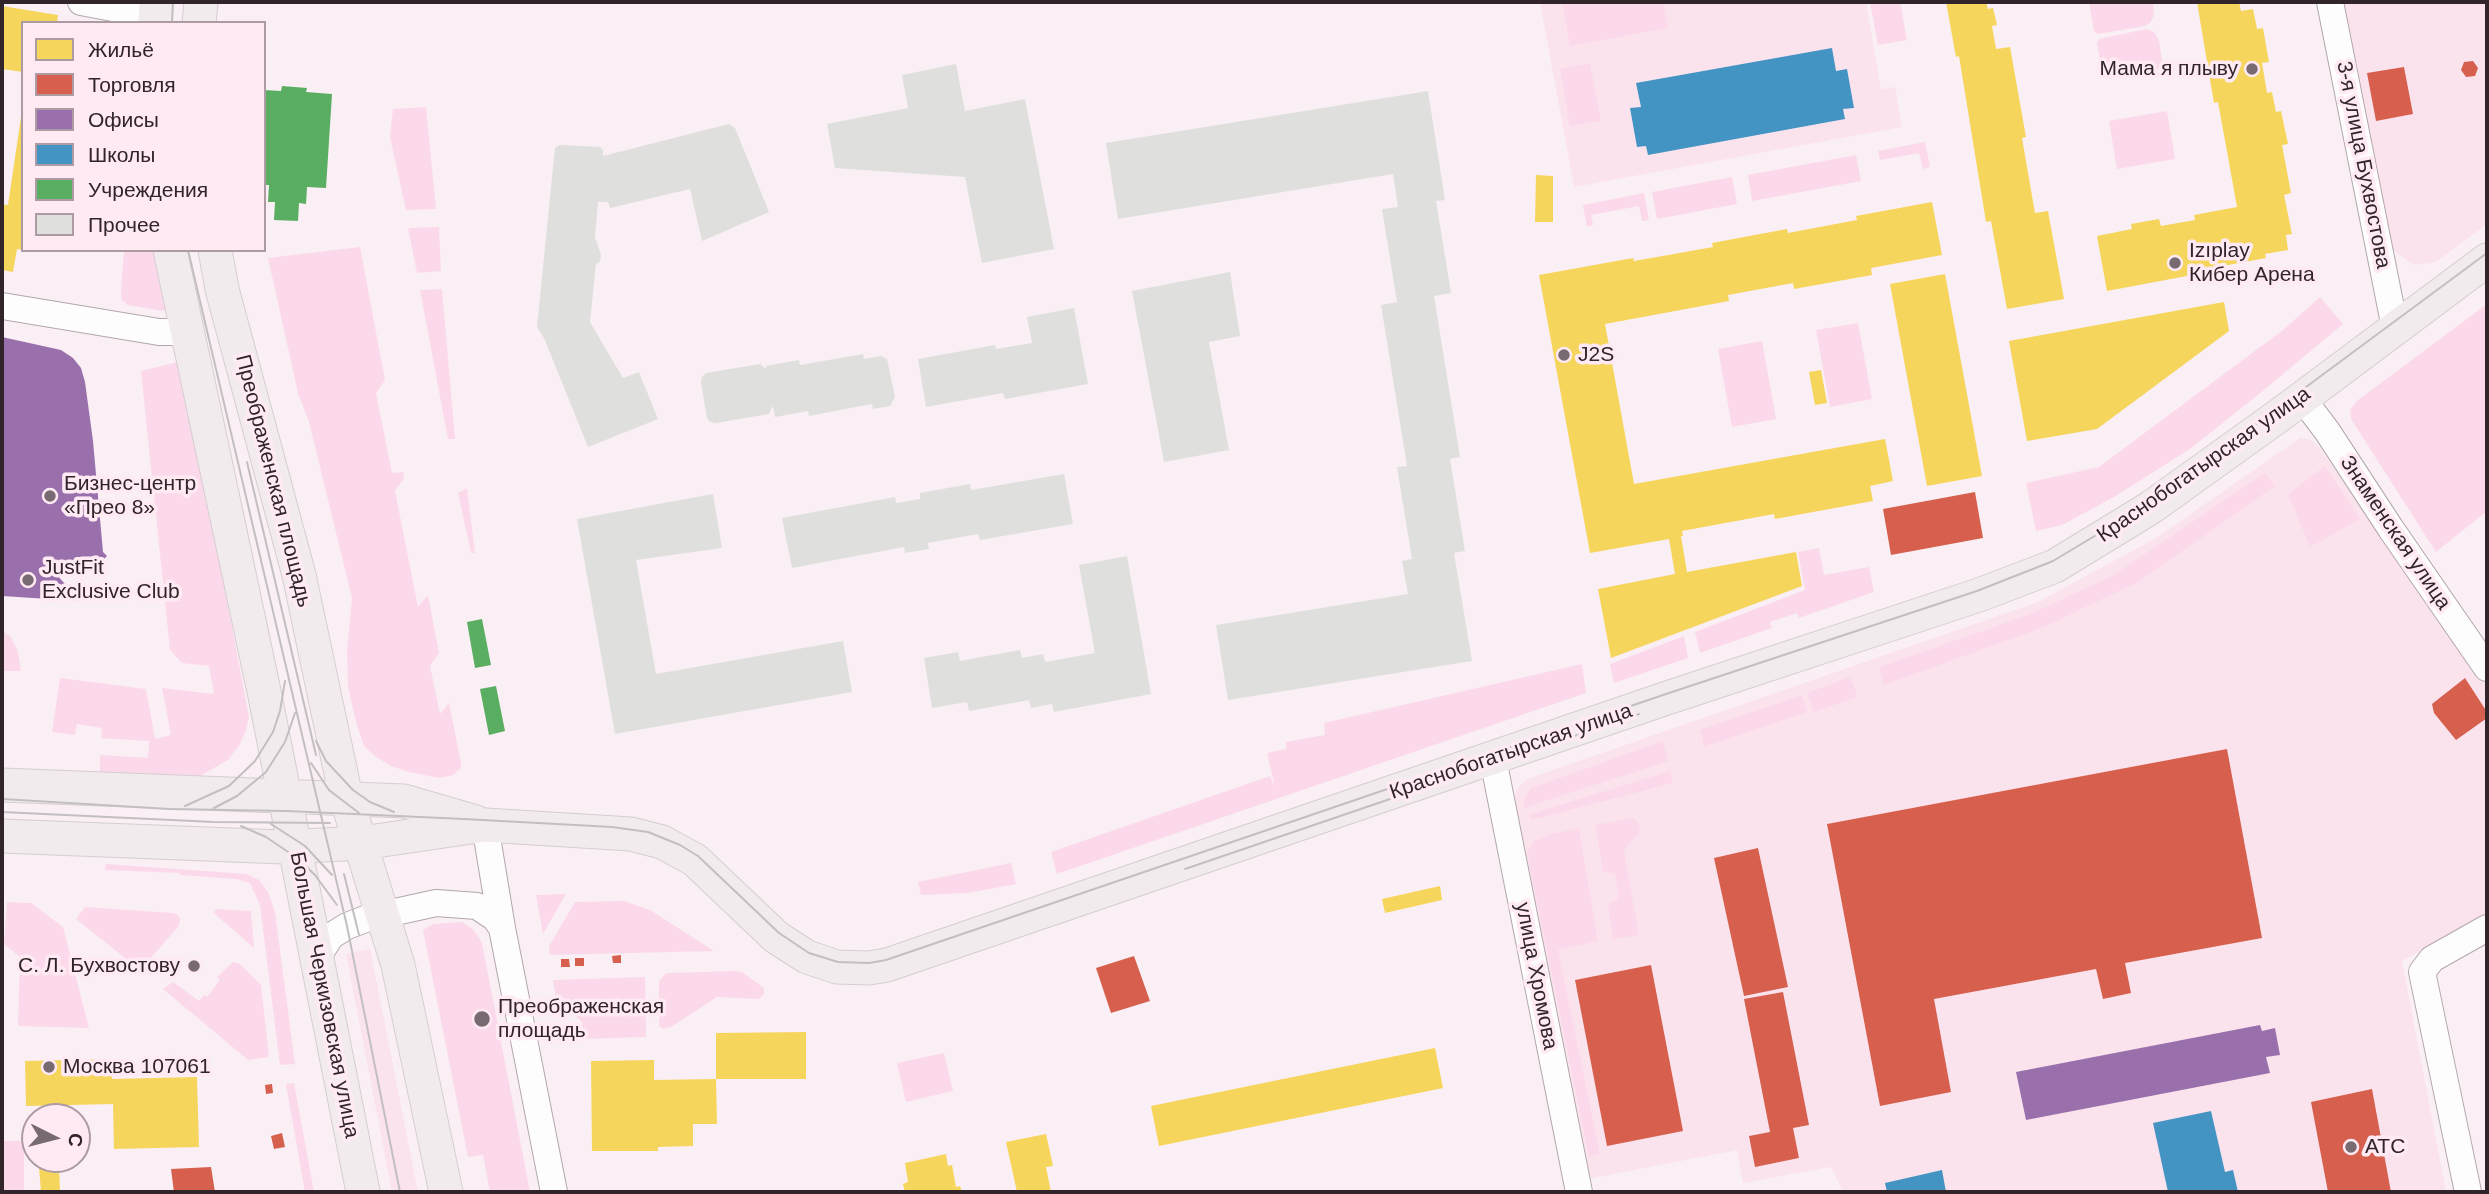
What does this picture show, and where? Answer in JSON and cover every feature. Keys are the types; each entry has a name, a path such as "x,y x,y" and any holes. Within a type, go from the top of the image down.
{"main road":[{"path":"199,21 201,2"},
{"path":"170,252 285,798"},
{"name":"Преображенская площадь","path":"215,252 222,289 299,575 346,797"},
{"name":"Краснобогатырская улица","path":"2,836 294,847 362,843 485,825 611,832 663,842 695,860 758,922 791,948 823,964 869,968 908,959 1667,698 1979,595 2055,566 2150,508 2487,260"},
{"name":"Краснобогатырская улица","path":"2,785 404,801 485,825"},
{"path":"346,797 398,965 446,1192"},
{"name":"Большая Черкизовская улица","path":"285,798 363,1192"}],"street":[{"path":"81,2 145,10"},
{"name":"3-я улица Бухвостова","path":"2330,2 2395,328"},
{"path":"2,306 159,332 188,332"},
{"name":"Знаменская улица","path":"2302,398 2487,668"},
{"name":"улица Хромова","path":"1493,759 1579,1192"},
{"path":"485,825 502,928 554,1192"},
{"path":"317,964 331,936 356,921 436,902 464,904 487,911 502,928"},
{"path":"2468,1192 2423,972 2432,959 2487,928"}],"shaded area":[{"path":"1540,2 1866,2 1881,89 1895,87 1902,127 1574,187"},
{"path":"1562,2 1663,2 1668,28 1570,46"},
{"path":"1870,2 1900,2 1907,40 1878,45"},
{"path":"2089,2 2153,2 2154,15 2145,26 2098,34 2094,31"},
{"path":"2340,2 2487,2 2487,224 2436,262 2414,265 2394,251 2385,232"},
{"path":"2146,29 2154,32 2159,40 2163,68 2109,79 2103,77 2097,44 2099,39"},
{"path":"1590,63 1601,121 1570,126 1560,69"},
{"path":"426,107 436,209 406,210 390,137 393,109"},
{"path":"2167,111 2175,159 2117,169 2109,121"},
{"path":"1925,142 1930,167 1923,169 1919,153 1880,160 1878,151"},
{"path":"1856,155 1861,181 1752,201 1748,175"},
{"path":"1732,177 1737,204 1657,219 1652,192"},
{"path":"1644,193 1649,220 1642,221 1639,206 1591,215 1593,225 1587,227 1583,205"},
{"path":"439,227 441,271 417,273 408,228"},
{"path":"360,247 385,380 376,393 392,473 403,472 404,478 395,491 418,607 428,595 439,653 430,666 440,714 449,703 461,763 461,768 453,775 439,778 391,766 376,757 364,746 356,722 348,687 347,650 352,598 309,422 298,393 268,258"},
{"path":"124,252 160,252 169,308 163,311 128,305 122,300"},
{"path":"442,289 455,439 448,439 420,290"},
{"path":"2320,297 2343,324 2259,394 2190,449 2114,497 2062,525 2036,531 2026,483 2099,467 2283,330"},
{"path":"2487,304 2487,511 2436,552 2351,419 2350,410 2358,400"},
{"path":"1858,323 1872,399 1830,407 1816,330"},
{"path":"1762,341 1776,419 1732,427 1718,349"},
{"path":"182,361 249,717 240,744 228,760 198,777 100,778 100,755 148,758 149,741 101,738 102,728 77,724 75,735 52,732 60,678 146,689 155,739 171,735 162,688 214,694 209,666 182,663 170,650 141,371"},
{"path":"2300,438 2311,440 2319,447 2487,686 2487,914 2402,961 2446,1192 1843,1192 1831,1167 1743,1183 1737,1150 1588,1179 1511,806 1518,787 1527,779 2038,602 2156,538"},
{"path":"2325,466 2360,519 2310,547 2288,494"},
{"path":"2265,473 2275,486 2138,582 2044,627 1884,685 1879,667 2028,615 2112,576"},
{"path":"467,488 475,553 471,553 458,493"},
{"path":"1819,548 1824,575 1869,567 1874,592 1799,618 1797,613 1770,622 1772,628 1700,653 1695,632 1805,590 1798,552"},
{"path":"2,630 11,637 18,652 21,671 2,671"},
{"path":"1684,636 1688,658 1614,683 1610,664"},
{"path":"1582,664 1586,693 1057,874 1051,852 1270,776 1275,787 1267,753 1286,749 1286,742 1325,735 1324,723"},
{"path":"1850,677 1858,697 1814,712 1807,693"},
{"path":"1802,695 1807,712 1704,747 1700,730"},
{"path":"1663,741 1668,761 1524,808 1524,799 1531,788"},
{"path":"1670,771 1673,783 1539,818 1531,819 1528,815"},
{"path":"1633,818 1640,829 1624,851 1639,935 1613,939 1608,904 1619,898 1615,873 1603,872 1595,825"},
{"path":"1579,828 1598,941 1558,950 1600,1154 1589,1157 1527,853 1534,841"},
{"path":"1011,863 1016,884 968,893 921,895 918,882"},
{"path":"106,864 246,874 259,880 268,892 275,912 295,1064 280,1065 260,905 250,883 180,873 105,870"},
{"path":"566,894 543,934 536,895"},
{"path":"624,901 650,910 714,951 550,955 549,946 575,902"},
{"path":"7,902 31,903 63,927 89,1028 18,1026 20,957 4,944"},
{"path":"85,907 173,913 180,919 179,926 140,970 76,919"},
{"path":"216,909 251,911 254,948 214,913"},
{"path":"462,922 474,930 482,943 530,1192 490,1192 483,1155 468,1157 423,930 433,924"},
{"path":"370,949 418,1192 392,1192 346,954"},
{"path":"233,962 240,964 261,985 269,1057 248,1060 163,989 173,982 199,1001 204,995 207,997 220,980 217,977"},
{"path":"742,972 764,988 764,994 759,999 717,997 671,1027 663,1029 659,1026 659,981 666,973"},
{"path":"645,977 646,1037 585,1039 582,1022 556,998 553,980"},
{"path":"944,1053 953,1091 906,1102 897,1063"},
{"path":"294,1083 314,1192 305,1192 286,1084"},
{"path":"2,1141 21,1141 24,1192 2,1192"}],"building: Жильё":[{"path":"1946,2 1986,2 1988,9 1993,8 1997,25 1992,26 1996,49 2010,47 2026,137 2022,138 2035,213 2048,211 2064,299 2007,309 1991,221 1986,222 1959,56 1956,57"},
{"path":"2197,2 2239,2 2241,11 2253,9 2257,29 2263,28 2269,62 2262,63 2267,93 2272,92 2276,112 2281,111 2288,144 2282,145 2291,193 2284,195 2292,234 2286,235 2288,250 2265,254 2266,258 2207,269 2208,272 2107,291 2097,236 2132,229 2131,224 2159,219 2161,226 2195,220 2194,215 2237,207 2218,102 2214,103"},
{"path":"2,6 58,15 57,21 21,21 21,72 2,69"},
{"path":"21,117 21,250 17,249 13,272 2,270 2,204 8,205"},
{"path":"1536,175 1553,176 1553,222 1535,222"},
{"path":"1932,202 1942,255 1871,268 1872,275 1794,289 1793,283 1728,295 1729,301 1605,324 1634,484 1885,439 1893,481 1870,486 1873,501 1775,519 1774,514 1682,531 1687,572 1796,552 1802,586 1611,658 1598,589 1675,574 1669,539 1590,553 1539,275 1713,247 1712,243 1787,229 1788,233 1857,220 1856,216"},
{"path":"1945,274 1982,476 1927,486 1890,284"},
{"path":"2224,302 2229,331 2097,429 2027,441 2009,341"},
{"path":"1821,370 1827,403 1815,405 1809,372"},
{"path":"1440,886 1442,900 1385,913 1382,899"},
{"path":"806,1032 806,1079 716,1079 716,1033"},
{"path":"1435,1048 1443,1088 1159,1146 1151,1106"},
{"path":"112,1059 112,1079 197,1077 199,1147 114,1149 113,1104 26,1103 25,1061"},
{"path":"654,1060 654,1080 716,1079 717,1124 693,1124 693,1146 658,1147 658,1151 592,1151 591,1061"},
{"path":"1046,1134 1053,1166 1046,1167 1051,1192 1017,1192 1006,1142"},
{"path":"946,1154 948,1166 952,1165 956,1187 960,1186 962,1192 905,1192 903,1184 908,1182 905,1163"},
{"path":"39,1173 59,1173 60,1192 41,1192"}],"building: Торговля":[{"path":"2473,61 2478,68 2475,76 2466,77 2461,70 2464,62"},
{"path":"2404,67 2413,114 2376,121 2367,73"},
{"path":"1975,492 1983,538 1891,555 1883,509"},
{"path":"2465,678 2487,712 2487,718 2456,740 2434,713 2432,704"},
{"path":"2227,749 2262,938 2125,963 2131,993 2103,999 2096,969 1934,999 1951,1092 1880,1106 1827,824"},
{"path":"1758,848 1788,987 1744,996 1714,858"},
{"path":"621,955 621,963 613,963 612,956"},
{"path":"1134,956 1150,1001 1111,1013 1096,968"},
{"path":"575,958 584,958 584,966 575,966"},
{"path":"561,959 569,959 570,967 561,967"},
{"path":"1651,965 1683,1131 1607,1146 1575,980"},
{"path":"1783,992 1809,1125 1793,1128 1799,1158 1755,1167 1749,1136 1770,1132 1744,999"},
{"path":"272,1084 273,1093 266,1094 265,1085"},
{"name":"АТС","path":"2372,1089 2391,1192 2328,1192 2311,1102"},
{"path":"282,1133 285,1147 274,1149 271,1136"},
{"path":"211,1167 215,1192 174,1192 171,1169"}],"building: Офисы":[{"name":"Бизнес-центр «Прео 8»","path":"2,337 61,350 81,368 93,441 103,552 107,556 91,572 77,557 57,575 80,601 2,596"},
{"path":"2260,1025 2262,1031 2275,1028 2280,1055 2266,1057 2270,1073 2026,1120 2016,1072"}],"building: Школы":[{"path":"1832,48 1836,71 1847,69 1854,108 1843,109 1845,119 1648,155 1646,146 1637,147 1630,108 1641,107 1636,83"},
{"path":"2211,1111 2225,1172 2233,1170 2238,1192 2168,1192 2153,1123"},
{"path":"1942,1170 1946,1192 1887,1192 1885,1183"}],"building: Учреждения":[{"path":"282,86 307,88 306,92 332,94 326,188 307,187 306,204 299,203 298,221 274,220 275,202 268,202 266,90 281,91"},
{"path":"482,619 491,665 475,668 467,622"},
{"path":"496,686 505,731 489,735 480,689"}],"building: Прочее":[{"path":"956,64 965,111 1025,99 1054,249 982,263 965,177 835,168 827,124 908,108 902,75"},
{"path":"1428,91 1445,200 1436,201 1451,293 1434,296 1460,457 1450,459 1465,551 1454,553 1472,661 1228,700 1216,625 1408,594 1402,561 1412,559 1397,467 1407,466 1381,305 1397,302 1382,209 1398,207 1393,174 1118,219 1106,143"},
{"path":"729,124 735,128 769,212 702,241 690,189 610,208 608,202 598,202 595,237 601,255 600,262 596,264 590,322 623,378 639,372 658,419 588,447 544,338 537,327 555,148 559,145 600,147 603,156"},
{"path":"1230,272 1240,336 1209,342 1229,450 1164,462 1132,291"},
{"path":"1074,308 1088,384 1005,399 1003,393 926,407 918,359 995,345 996,349 1032,343 1027,317"},
{"path":"863,354 864,359 881,356 887,359 895,397 890,406 873,409 872,404 809,416 808,411 775,417 773,406 769,414 716,423 707,418 701,383 706,373 760,364 766,369 766,366 799,360 800,365"},
{"path":"1064,474 1073,524 980,540 978,534 928,543 929,549 905,553 904,547 792,568 782,518 895,497 896,503 920,499 920,493 970,484 971,490"},
{"path":"713,494 722,548 636,560 656,674 843,641 852,692 615,734 577,519"},
{"path":"1127,556 1151,694 1054,712 1052,704 1031,708 1029,700 969,711 967,702 932,708 924,658 958,652 960,661 1020,650 1022,658 1043,654 1045,662 1095,653 1079,565"}],"tram line":[{"path":"172,21 173,2"},
{"path":"188,252 347,926 400,1192"},
{"path":"2,799 169,809 464,819 612,827 648,832 680,845 698,856 779,933 809,953 838,962 869,963 886,960 1977,591 2053,561 2148,504 2487,253"},
{"path":"247,462 316,755"},
{"path":"185,806 229,786 255,761 273,732 285,681"},
{"path":"214,808 237,796 266,772 285,742 295,713"},
{"path":"1185,869 1639,714"},
{"path":"316,741 326,761 353,790 370,802 394,812"},
{"path":"311,763 329,790 359,813"},
{"path":"2,812 214,822 330,823"},
{"path":"271,824 305,846 332,875"},
{"path":"241,826 266,837 297,858 315,875 337,905"},
{"path":"344,874 359,935"}],"place":[{"name":"Мама я плыву","path":"2252,69"},
{"name":"Izıplay Кибер Арена","path":"2175,263"},
{"name":"J2S","path":"1564,355"},
{"name":"Бизнес-центр «Прео 8»","path":"50,496"},
{"name":"JustFit Exclusive Club","path":"28,580"},
{"name":"С. Л. Бухвостову","path":"194,966"},
{"name":"Преображенская площадь","path":"482,1019"},
{"name":"Москва 107061","path":"49,1067"},
{"name":"АТС","path":"2351,1147"}]}
